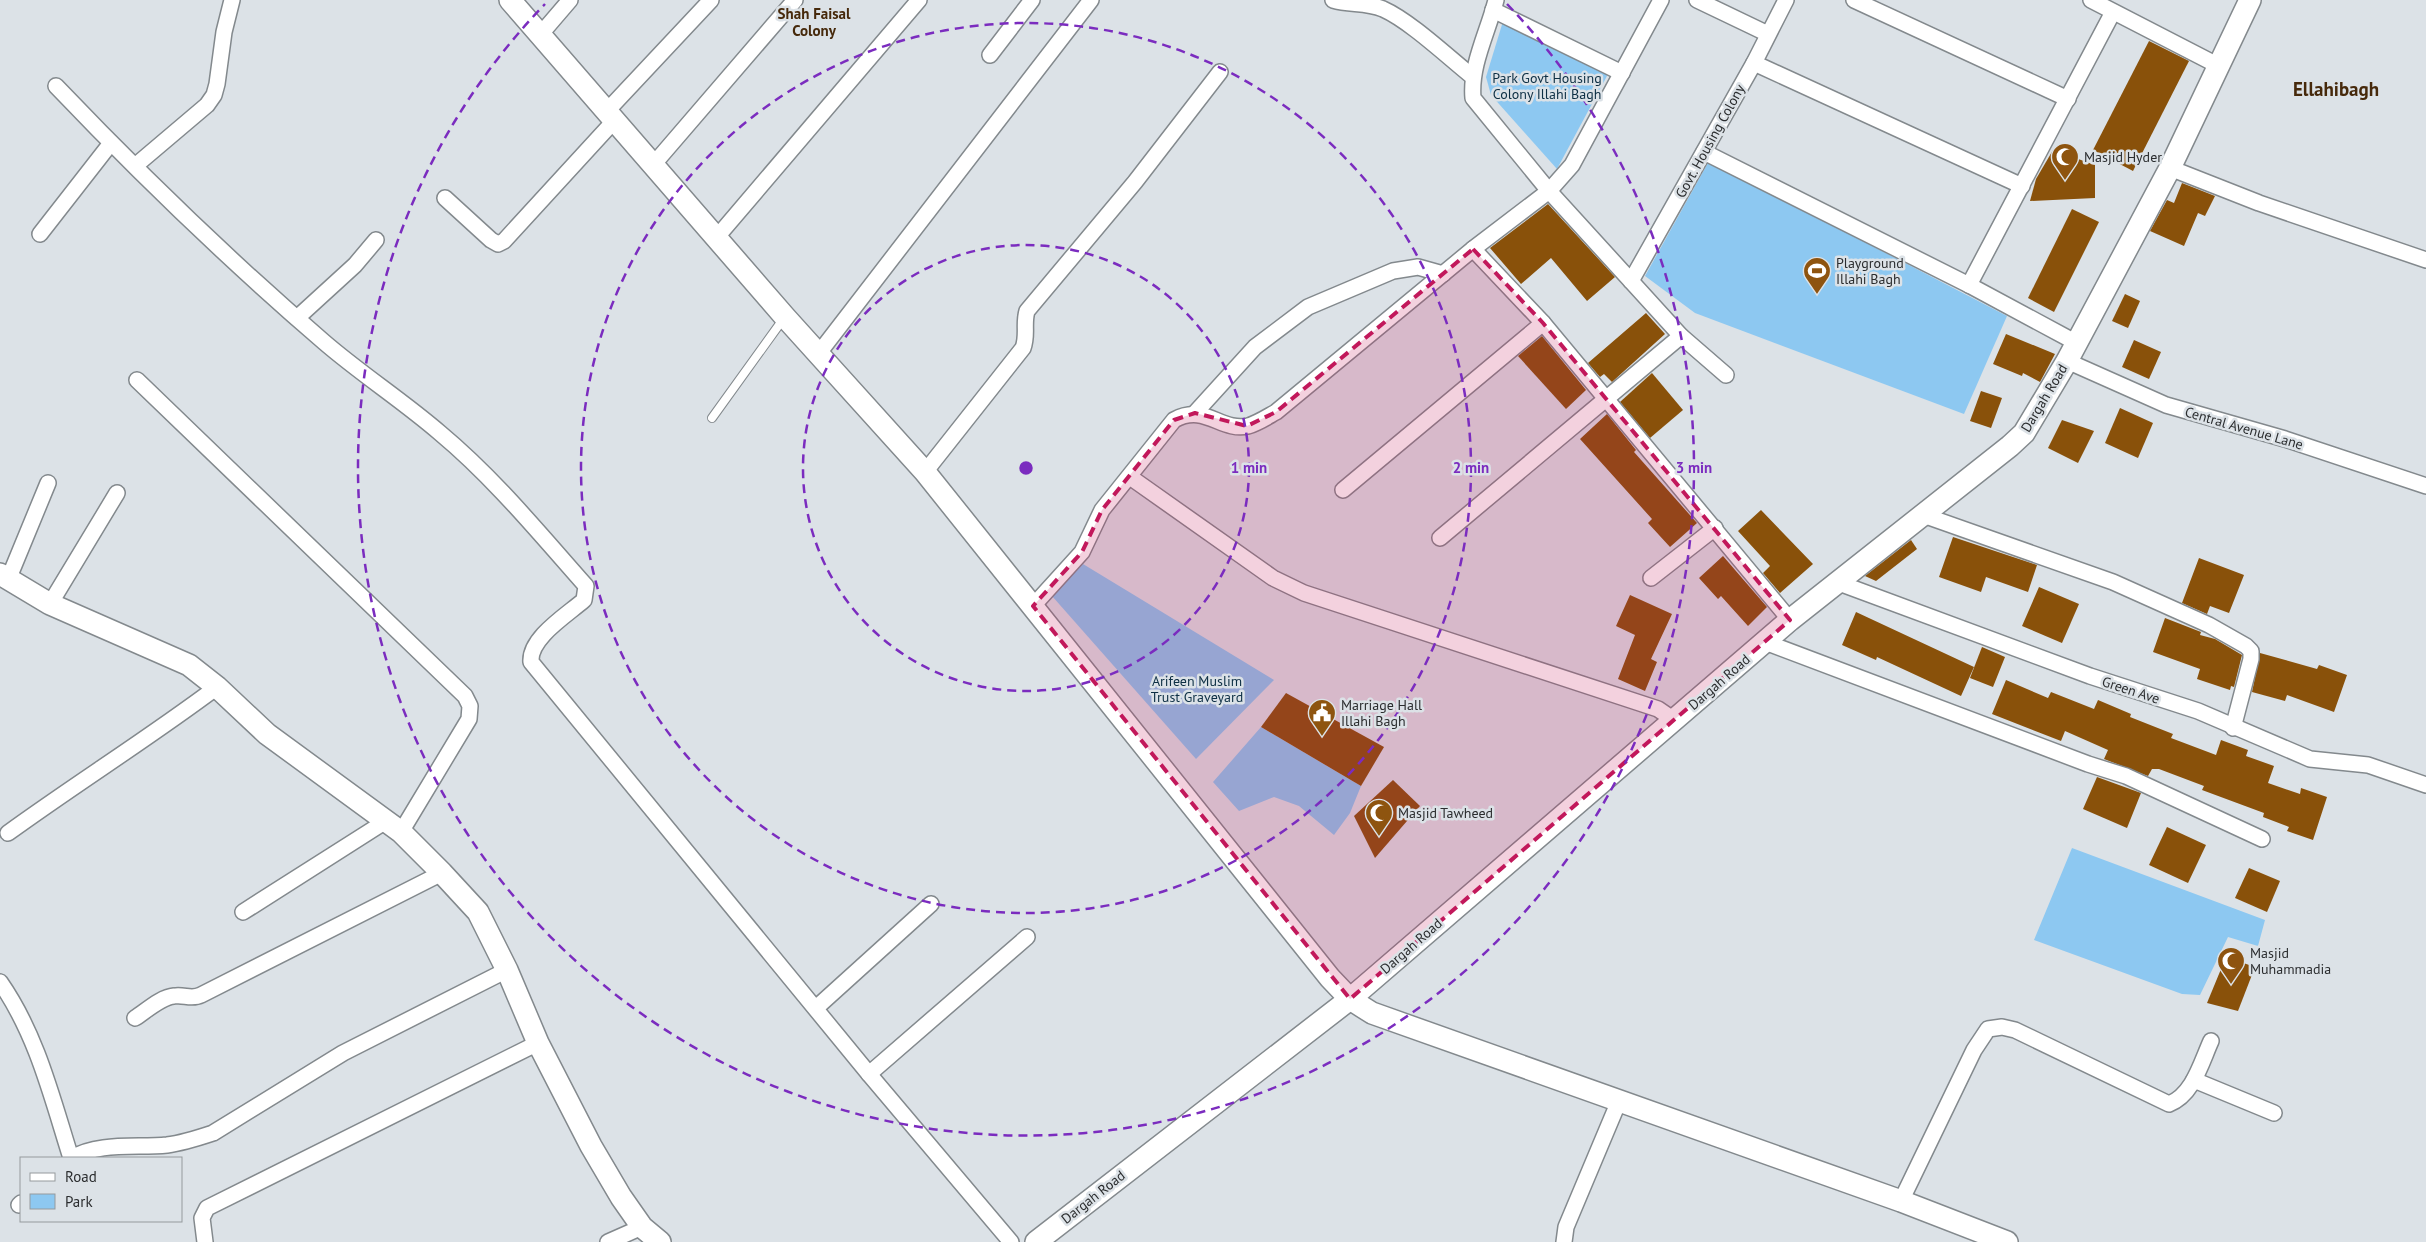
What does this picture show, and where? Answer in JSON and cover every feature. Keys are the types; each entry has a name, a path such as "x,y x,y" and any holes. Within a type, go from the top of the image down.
{"street":[{"path":"135,166 207,105 214,96 224,32 232,0"},
{"path":"510,0 785,317 925,472 1330,978 1350,998 1372,1013 1901,1200 1985,1238 2007,1242"},
{"path":"540,35 570,0"},
{"path":"446,198 491,240 498,244 504,241 710,0"},
{"path":"653,165 795,0"},
{"path":"717,237 919,0"},
{"path":"990,55 1032,0"},
{"path":"819,353 1091,0"},
{"path":"1333,0 1342,3 1364,3 1383,9 1473,77"},
{"path":"1033,606 1082,552 1102,510 1174,420 1185,414 1195,413 1236,425 1247,426 1276,412 1473,249 1549,191 1572,165 1662,0"},
{"path":"1697,0 1768,34"},
{"name":"Govt. Housing Colony","path":"1631,281 1754,62 1786,0"},
{"path":"1854,0 2068,99"},
{"path":"2091,0 2219,66"},
{"name":"Dargah Road","path":"1036,1242 1350,998 1790,620 1839,583 2024,433 2071,352 2170,168 2250,0"},
{"path":"1622,73 1494,5 1473,77 1473,98 1549,191 1681,336 1726,376"},
{"path":"1968,286 2114,12"},
{"path":"1754,62 2022,186"},
{"path":"925,472 1023,348 1026,341 1025,319 1027,311 1135,182 1220,72"},
{"path":"56,86 111,143 297,318 358,370 440,432 467,457 514,504 586,586 584,600 536,642 530,652 531,662 869,1074 1011,1242"},
{"path":"40,234 111,143"},
{"name":"Central Avenue Lane","path":"1704,152 1968,286 2071,352 2166,405 2285,439 2426,486"},
{"path":"2170,168 2259,203 2426,260"},
{"path":"297,318 354,265 376,240"},
{"path":"1473,249 1543,324 1790,620"},
{"path":"1195,413 1255,347 1308,308 1364,282 1399,269 1418,267 1443,274"},
{"path":"1343,490 1543,324"},
{"path":"1440,538 1681,336"},
{"path":"137,380 465,696 470,706 469,719 394,826 244,912"},
{"path":"1130,477 1273,578 1304,593 1658,708 1674,720"},
{"path":"48,484 4,577 50,604 189,665 217,687 267,734 394,826 442,873 478,912 507,970 538,1043 591,1146 621,1197 642,1227 660,1242"},
{"path":"50,604 117,493"},
{"path":"1923,515 2113,582 2209,625 2246,646 2251,651 2251,659 2233,728"},
{"path":"1651,578 1715,528"},
{"name":"Green Ave","path":"1839,583 2090,676 2198,712 2310,759 2368,764 2426,784"},
{"path":"1765,642 2088,764 2126,776 2262,839"},
{"path":"8,833 84,779 172,721 217,687"},
{"path":"136,1018 168,997 181,996 194,999 201,996 442,873"},
{"path":"816,1008 931,904"},
{"path":"869,1074 1026,937"},
{"path":"74,1157 89,1151 191,1141 212,1133 343,1053 507,970"},
{"path":"0,982 25,1022 35,1046 71,1157"},
{"path":"1901,1200 1974,1050 1988,1029 2002,1027 2015,1030 2169,1104 2179,1100 2194,1080 2211,1041"},
{"path":"203,1242 202,1218 207,1208 538,1043"},
{"path":"2194,1080 2274,1113"},
{"path":"1564,1242 1566,1228 1619,1100"},
{"path":"608,1242 642,1227"}],"lane":[{"path":"712,418 785,317"}],"highlighted area":[{"path":"1473,249 1543,323 1790,620 1350,999 1033,606 1082,552 1102,510 1174,420 1195,413 1247,426 1276,412"}],"green space":[{"name":"Park Govt Housing Colony Illahi Bagh","path":"1504,18 1600,57 1607,76 1557,169 1491,95 1486,77"},
{"name":"Playground Illahi Bagh","path":"1709,161 2007,316 1964,414 1695,313 1645,276"},
{"name":"Arifeen Muslim Trust Graveyard","path":"1083,564 1274,680 1196,759 1052,596"},
{"path":"1261,727 1361,786 1350,813 1334,835 1299,806 1274,797 1239,811 1213,782"},
{"path":"2072,848 2265,920 2258,946 2228,937 2200,995 2182,994 2034,940"}],"building":[{"path":"2149,41 2189,61 2133,171 2093,150"},
{"name":"Masjid Hyder","path":"2053,150 2095,165 2095,198 2030,201 2036,179"},
{"path":"2182,183 2215,196 2205,216 2198,213 2184,246 2150,231 2167,200 2174,203"},
{"path":"1548,204 1615,277 1587,301 1551,258 1521,284 1490,248"},
{"path":"2072,209 2099,222 2054,312 2028,298"},
{"path":"2125,294 2140,301 2128,328 2112,321"},
{"path":"1646,313 1665,334 1612,382 1604,374 1600,377 1588,363"},
{"path":"2006,334 2055,354 2040,382 2023,373 2022,376 1993,364"},
{"path":"1542,336 1586,390 1566,409 1518,356"},
{"path":"2134,340 2161,352 2149,379 2122,367"},
{"path":"1652,373 1683,410 1650,438 1620,402"},
{"path":"1981,391 2002,398 1991,428 1970,421"},
{"path":"2120,408 2153,423 2138,458 2105,443"},
{"path":"1607,414 1636,450 1634,452 1697,523 1670,547 1648,523 1652,519 1580,439"},
{"path":"2062,420 2094,431 2078,463 2048,448"},
{"path":"1761,510 1813,564 1780,593 1763,573 1770,566 1738,531"},
{"path":"1953,537 2037,565 2028,592 1986,577 1981,592 1939,577"},
{"path":"1911,540 1917,549 1876,581 1865,576"},
{"path":"1723,556 1767,607 1748,626 1721,596 1718,599 1699,578"},
{"path":"2199,558 2244,575 2229,613 2210,606 2207,614 2182,603"},
{"path":"2039,587 2079,604 2062,643 2022,626"},
{"path":"1630,595 1672,614 1651,659 1657,662 1645,691 1618,679 1635,635 1616,626"},
{"path":"1856,612 1974,667 1961,696 1877,657 1876,660 1842,645"},
{"path":"2165,618 2201,632 2200,635 2215,639 2242,655 2234,687 2231,686 2230,690 2197,679 2200,669 2153,652"},
{"path":"1982,647 2005,657 1993,687 1970,678"},
{"path":"2260,653 2317,669 2319,665 2347,675 2334,712 2287,695 2285,701 2252,692"},
{"path":"2006,680 2048,698 2051,692 2094,709 2098,700 2131,714 2130,717 2173,734 2171,738 2216,755 2221,740 2248,750 2246,756 2274,766 2268,783 2300,794 2301,788 2327,797 2313,840 2287,831 2289,827 2263,817 2264,813 2202,790 2204,786 2159,769 2152,769 2148,776 2104,759 2108,750 2065,731 2061,741 1992,714"},
{"name":"Marriage Hall Illahi Bagh","path":"1286,693 1384,747 1361,786 1261,727"},
{"path":"2097,777 2141,793 2127,828 2083,809"},
{"name":"Masjid Tawheed","path":"1393,780 1420,806 1375,858 1354,816"},
{"path":"2167,827 2206,845 2188,883 2149,865"},
{"path":"2249,868 2280,881 2267,912 2235,898"},
{"name":"Masjid Muhammadia","path":"2226,957 2255,967 2238,1011 2207,1003"}],"place":[{"name":"Masjid Hyder","path":"2065,181"},
{"name":"Playground Illahi Bagh","path":"1817,295"},
{"name":"Marriage Hall Illahi Bagh","path":"1322,737"},
{"name":"Masjid Tawheed","path":"1379,837"},
{"name":"Masjid Muhammadia","path":"2231,985"}],"district":[{"name":"Shah Faisal Colony","path":"814,22"},
{"name":"Ellahibagh","path":"2336,89"}]}
